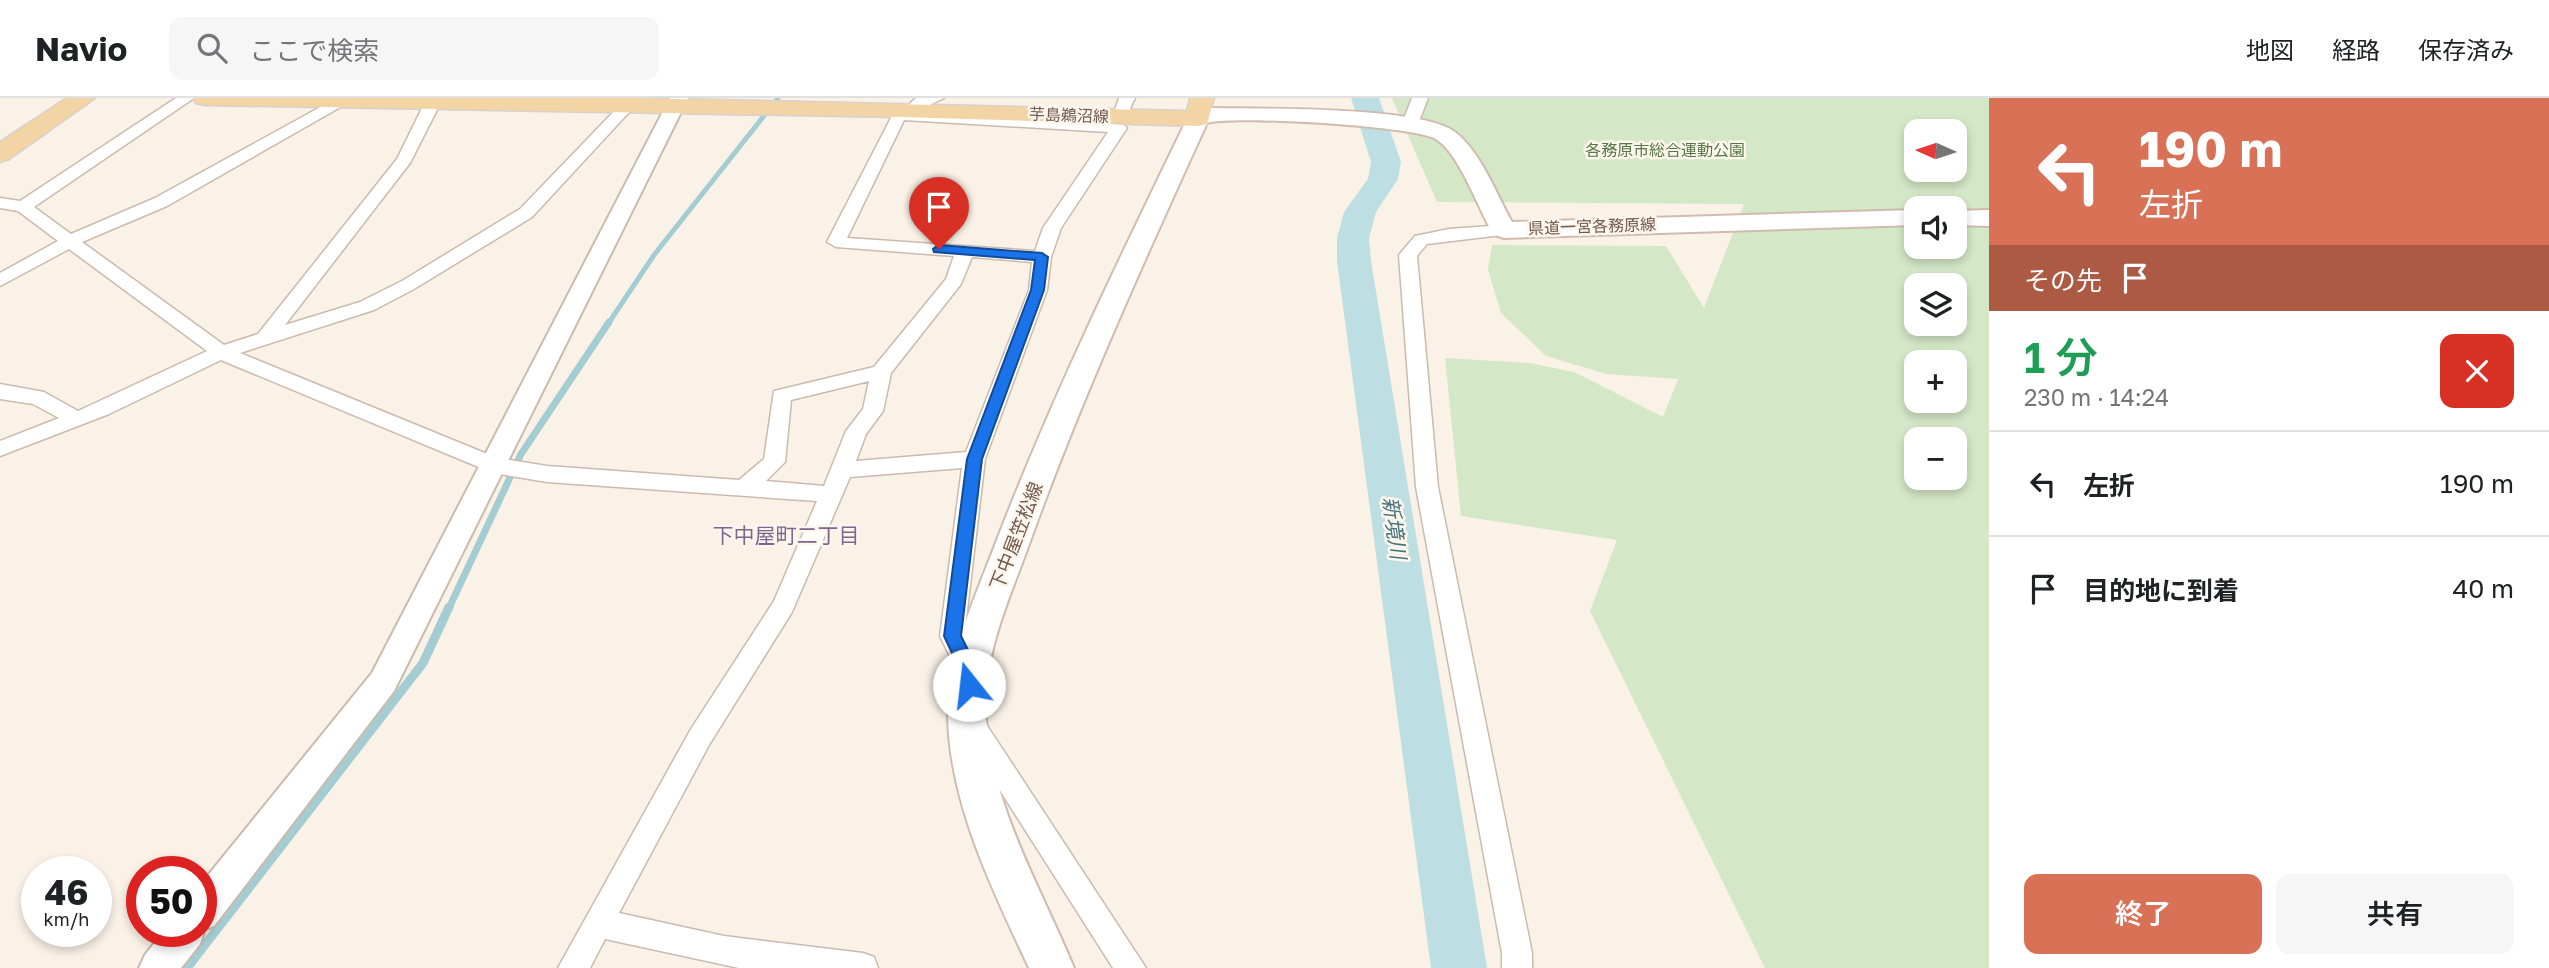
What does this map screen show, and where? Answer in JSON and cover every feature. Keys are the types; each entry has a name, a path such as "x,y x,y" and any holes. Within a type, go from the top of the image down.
{"main road":[{"path":"0,155 83,98"},
{"name":"芋島鵜沼線","path":"205,98 434,100 627,106 677,102 903,112 1198,106"},
{"name":"県道一宮各務原線","path":"1198,106 1211,115 1410,124 1446,135 1504,230 1904,218"},
{"name":"下中屋笠松線","path":"1052,968 1030,922 976,786 967,717 971,658 1026,505 1198,106"},
{"path":"1967,218 1989,218"}],"street":[{"path":"23,207 186,98"},
{"path":"936,98 922,101 903,112 836,242 1042,257"},
{"path":"1410,124 1420,98"},
{"path":"265,338 404,160 434,100"},
{"path":"0,280 68,242 161,202 343,101"},
{"path":"217,894 383,682 507,468 677,102"},
{"path":"0,449 77,419 221,352 367,306 408,285 526,213 627,106"},
{"path":"903,112 1119,128 1052,228 1042,257 1038,290 974,459 952,636 970,672"},
{"path":"0,203 23,207 221,352 507,468 829,494"},
{"path":"1504,230 1449,234 1421,240 1408,255 1427,487 1459,664 1517,953 1517,968"},
{"path":"573,968 700,737 784,606 856,431 873,411 881,372 955,280 965,251"},
{"path":"744,488 774,462 781,396 881,372"},
{"path":"0,391 12,396 37,397 77,419"},
{"path":"842,470 974,459"},
{"path":"967,717 1131,968"},
{"path":"598,923 724,951 863,968"},
{"path":"158,968 174,947"}],"green space":[{"name":"各務原市総合運動公園","path":"1392,98 1989,98 1989,968 1765,968 1590,611 1617,540 1461,516 1445,358 1530,363 1574,372 1663,417 1678,379 1606,374 1546,356 1501,313 1488,270 1492,245 1666,246 1704,308 1744,204 1437,202"}],"waterway":[{"path":"608,324 654,255 778,98"},
{"name":"新境川","path":"1365,98 1386,162 1383,179 1360,212 1353,238 1354,261 1459,968"},
{"path":"449,608 521,454 609,322"},
{"path":"187,968 423,663 449,607"}],"district":[{"name":"下中屋町二丁目","path":"786,536"}],"route":[{"path":"939,249 1042,257 1038,290 994,399 974,459 952,636 970,672 969,685"}]}
